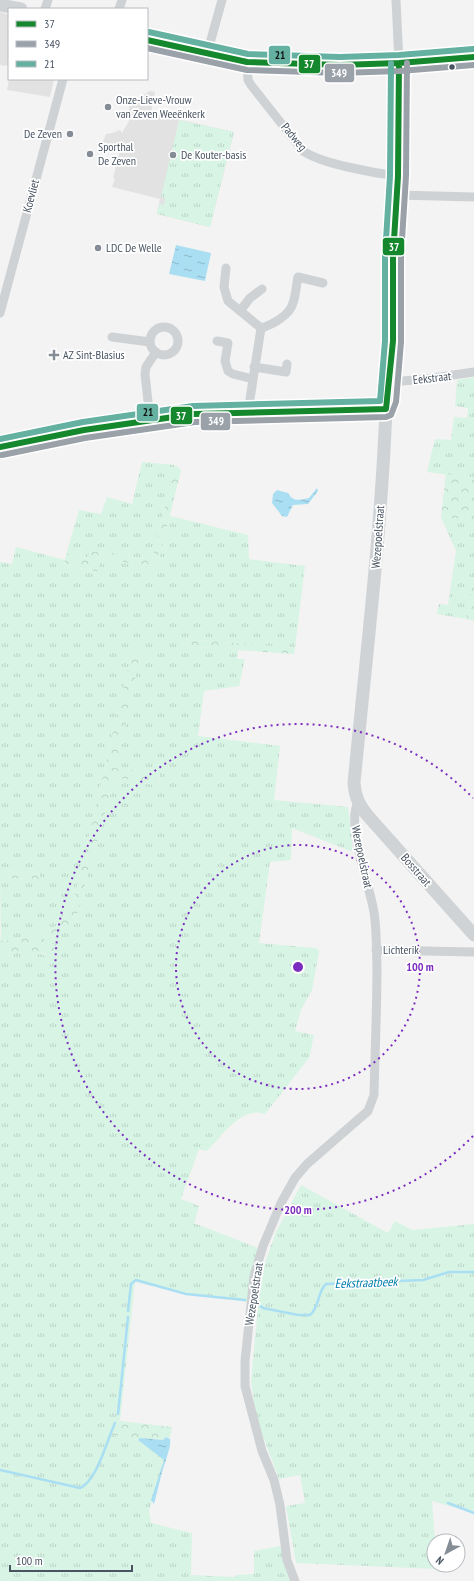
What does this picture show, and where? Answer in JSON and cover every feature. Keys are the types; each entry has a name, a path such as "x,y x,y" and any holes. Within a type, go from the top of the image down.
{"street":[{"path":"207,54 222,0"},
{"path":"396,0 399,63"},
{"path":"0,4 16,8"},
{"path":"148,40 248,62 340,65 399,63 474,57"},
{"name":"Padweg","path":"248,62 248,80 251,85 303,151 309,155 349,167 398,176"},
{"name":"Wezepoelstraat","path":"295,1581 287,1560 280,1505 274,1480 262,1450 245,1386 245,1361 254,1276 262,1246 281,1203 295,1178 307,1164 368,1111 374,1095 376,950 373,907 359,852 355,822 355,812 358,804 354,783 375,576 386,409 390,382 393,312 393,256 398,176 399,63"},
{"name":"Koevliet","path":"0,313 63,80"},
{"path":"397,195 474,197"},
{"path":"226,268 224,295 228,301 261,328"},
{"path":"261,328 270,326 290,310 293,304 298,277 323,283"},
{"path":"240,311 250,298 262,289"},
{"path":"160,328 166,328 175,332 178,339 175,350 164,355 156,352 150,342 154,332 160,328"},
{"path":"248,412 261,328"},
{"path":"112,337 150,342"},
{"path":"217,341 231,343 225,361 228,371 232,374 253,379"},
{"path":"150,420 144,374 156,352"},
{"path":"254,367 286,372"},
{"name":"Eekstraat","path":"390,382 474,372"},
{"path":"0,447 84,430 194,414 386,409"},
{"name":"Bosstraat","path":"358,804 474,935"},
{"name":"Lichterik","path":"376,950 474,952"}],"shaded area":[{"path":"0,12 8,15 8,66 0,65"},
{"path":"9,80 54,80 50,97 7,90"},
{"name":"De Kouter-basis","path":"150,91 155,92 151,113 234,132 210,227 157,214 160,199 112,187 121,147 103,142 106,134 120,130 122,133 129,121 129,103"}],"green space":[{"path":"179,120 234,132 210,227 157,214 159,204 164,205 165,198 161,197"},
{"path":"474,377 474,478 427,472 435,439 451,440 454,417 467,418 468,408 455,406 457,380"},
{"path":"142,462 175,465 152,560 90,551 87,559 66,555 79,510 101,514 107,497 132,504"},
{"path":"175,465 181,470 157,568 101,558 97,572 64,564 66,555 87,559 90,551 152,560"},
{"path":"446,474 474,478 474,520 441,517"},
{"path":"170,516 248,535 249,559 305,566 295,648 184,639 182,646 238,650 237,659 245,659 239,686 204,691 198,736 280,746 274,800 348,807 353,852 292,828 291,860 270,862 259,943 315,948 318,949 319,952 312,990 301,1010 295,1031 314,1035 309,1058 265,1114 257,1112 240,1118 226,1130 207,1151 199,1149 181,1199 199,1206 194,1223 258,1248 247,1302 186,1294 135,1282 120,1421 114,1427 113,1435 138,1440 165,1460 149,1511 151,1523 192,1533 191,1575 235,1577 236,1575 254,1574 254,1551 280,1546 290,1581 0,1581 0,952 35,953 45,955 53,944 44,946 44,938 59,935 67,925 74,925 115,777 159,786 160,773 115,768 142,648 133,648 72,908 67,907 57,925 48,931 27,934 28,938 1,941 0,878 39,879 40,872 0,870 0,562 12,564 16,547 65,560 64,564 96,572 101,558 157,568"},
{"path":"441,517 474,520 474,577 466,619 437,614 439,604 448,605 456,551"},
{"path":"474,577 474,621 466,619"},
{"path":"184,639 295,648 294,654 182,646"},
{"path":"133,648 142,648 115,768 160,773 159,786 115,777 74,925 67,925 59,935 44,938 44,946 53,944 56,946 53,954 0,952 0,936 1,941 28,938 27,934 48,931 57,925 64,915 67,907 72,908"},
{"path":"0,870 40,871 39,879 0,878"},
{"path":"301,1185 388,1233 395,1221 412,1230 474,1224 474,1513 432,1501 434,1533 426,1533 426,1569 296,1563 286,1506 305,1503 300,1475 279,1479 257,1420 251,1382 258,1306 264,1266 276,1232"},
{"path":"120,1421 172,1427 170,1438 166,1437 163,1440 140,1438 138,1440 113,1435 114,1427"}],"water":[{"path":"176,245 211,253 205,281 169,274"},
{"path":"317,488 318,491 308,504 293,505 287,517 282,516 272,503 273,494 277,490 288,493 292,498 299,500 309,498"},
{"path":"166,1437 170,1439 170,1447 154,1504 151,1500 164,1460 138,1440 140,1438 163,1440"}],"waterway":[{"name":"Eekstraatbeek","path":"257,1303 263,1308 298,1315 310,1315 313,1312 321,1291 326,1284 423,1280 449,1272 474,1272"},
{"name":"Eekstraatbeek","path":"128,1311 131,1284 136,1280 186,1294 245,1300"},
{"name":"Eekstraatbeek","path":"118,1414 128,1317"},
{"name":"Eekstraatbeek","path":"0,1470 80,1488 92,1477 101,1459 115,1423"},
{"path":"448,1503 474,1513"}],"transit line":[{"name":"21","path":"149,32 248,54 340,57 399,55 473,49"},
{"name":"37","path":"148,40 247,62 340,65 399,63 474,57"},
{"name":"349","path":"148,48 247,70 340,73 400,71 474,65"},
{"name":"21","path":"0,439 83,422 193,406 380,401 385,341 385,256 390,176 391,63"},
{"name":"37","path":"0,447 84,430 194,414 386,409 393,341 393,256 398,176 399,63"},
{"name":"349","path":"2,455 85,438 195,422 386,417 391,415 396,402 401,342 401,256 406,176 407,63"}],"place":[{"name":"Onze-Lieve-Vrouw van Zeven Weeënkerk","path":"108,107"},
{"name":"De Zeven","path":"70,134"},
{"name":"Sporthal De Zeven","path":"90,154"},
{"name":"De Kouter-basis","path":"173,155"},
{"name":"LDC De Welle","path":"98,248"},
{"name":"AZ Sint-Blasius","path":"54,355"}]}
